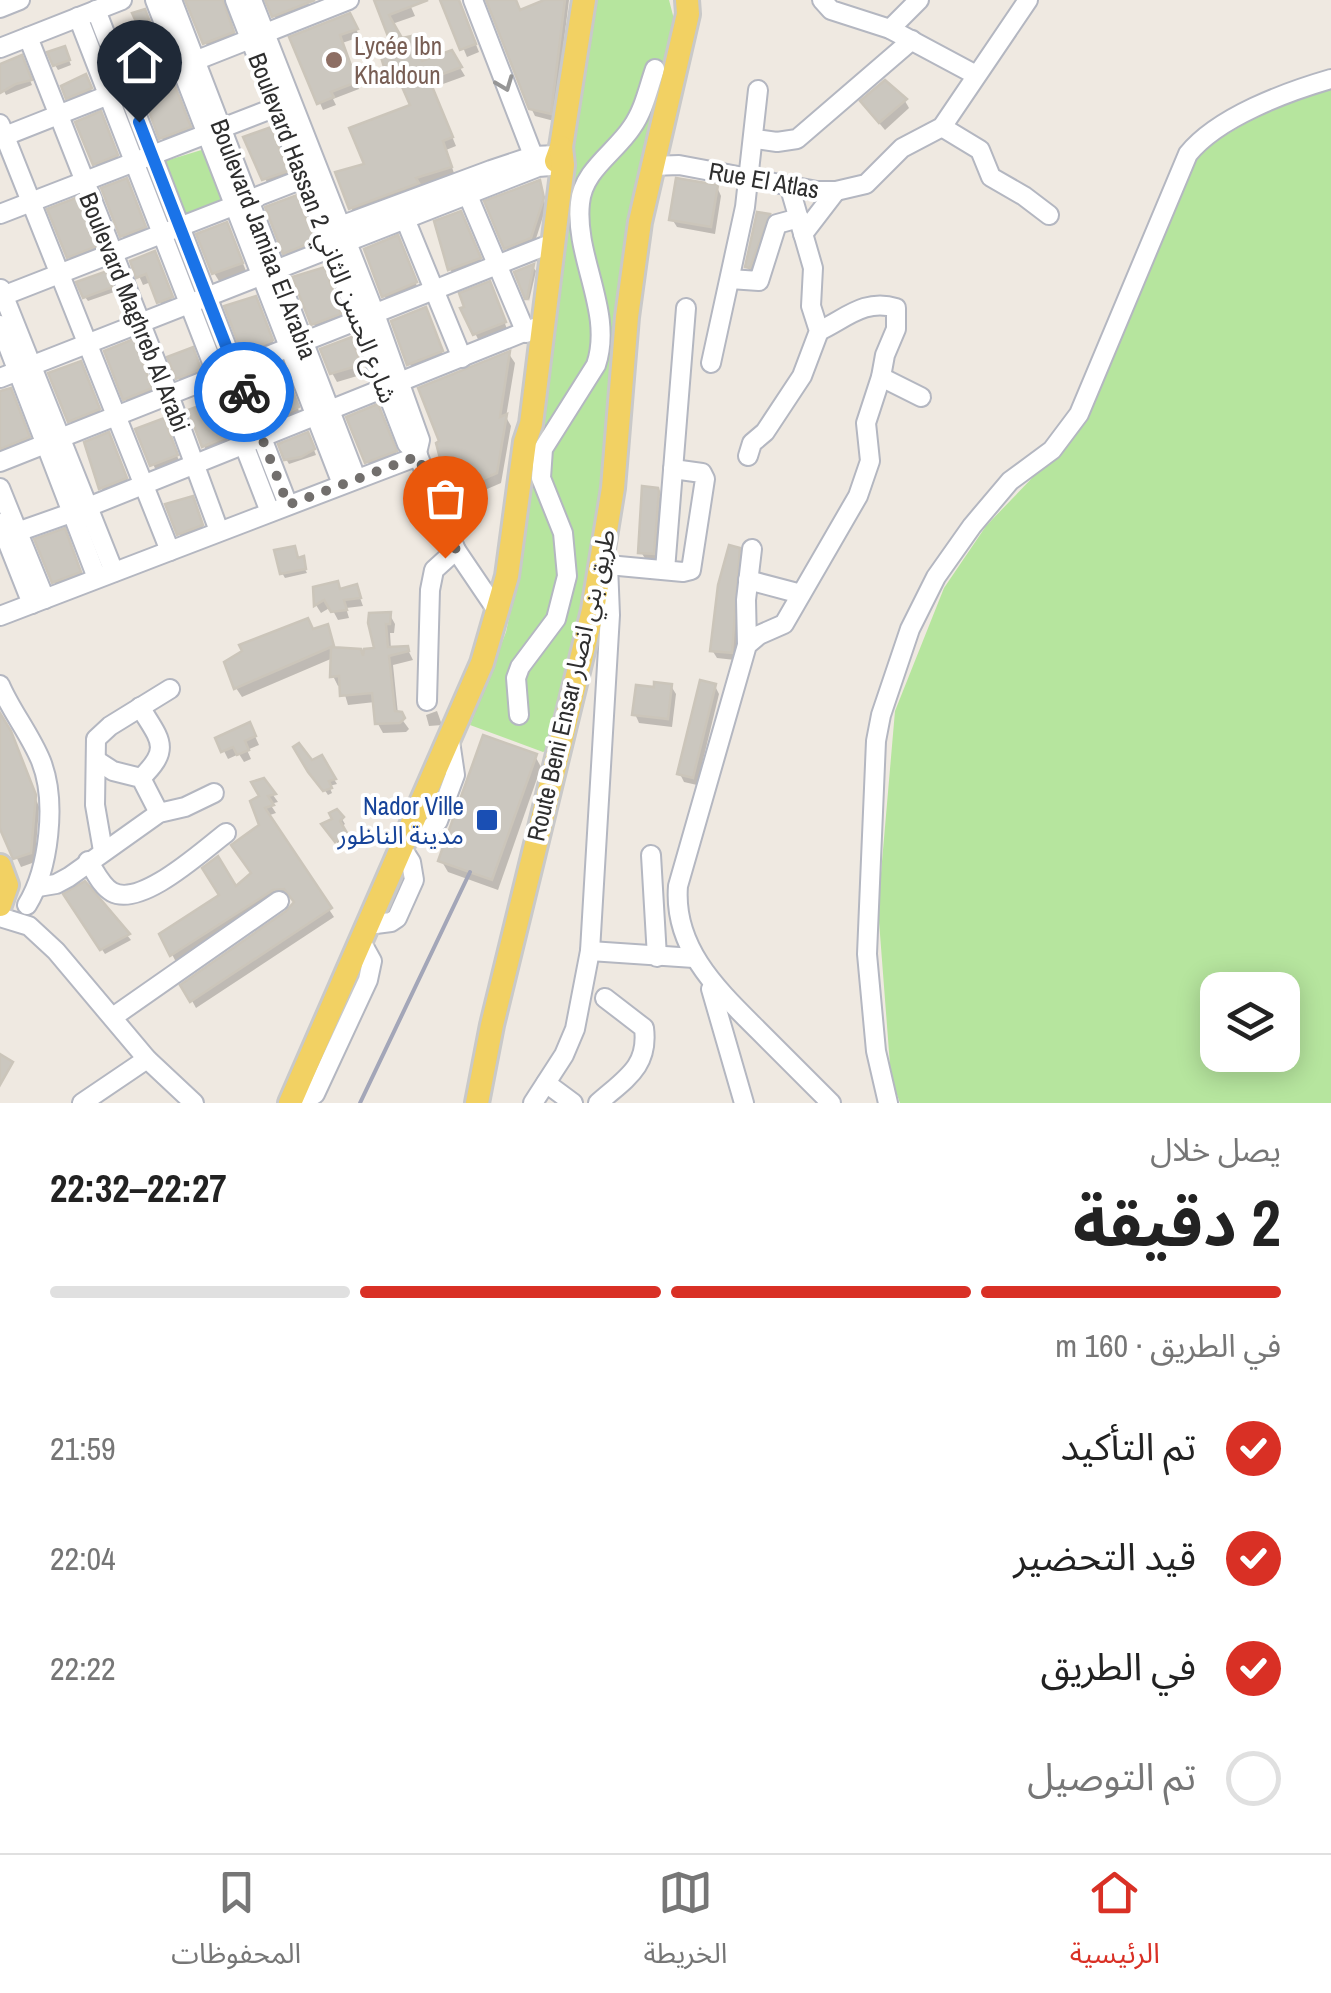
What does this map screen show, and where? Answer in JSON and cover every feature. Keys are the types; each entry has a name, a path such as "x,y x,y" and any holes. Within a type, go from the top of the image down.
{"main road":[{"path":"290,1103 450,740 498,612 507,576 525,442 530,330 545,246 553,159 584,0"},
{"name":"Route Beni Ensar طريق بني انصار","path":"477,1103 505,969 592,610 608,524 631,278 686,8"},
{"path":"525,442 532,424 553,159"},
{"path":"0,905 6,893 3,872"}],"street":[{"path":"0,48 122,0"},
{"name":"Boulevard Jamiaa El Arabia","path":"155,0 188,63"},
{"name":"Boulevard Jamiaa El Arabia","path":"172,0 188,63 350,481"},
{"name":"Boulevard Hassan 2 شارع الحسن الثاني","path":"235,0 257,36 368,317 407,444 417,455 456,550 498,612"},
{"name":"Boulevard Hassan 2 شارع الحسن الثاني","path":"252,0 257,36"},
{"path":"170,551 2,133 58,116 326,4 349,0"},
{"path":"0,378 268,272 336,236 553,159 473,0"},
{"path":"822,0 831,10 890,29 976,75"},
{"path":"890,29 919,0"},
{"name":"Rue El Atlas","path":"652,166 678,164 802,190 836,192 873,179 902,148 942,126 1028,0"},
{"path":"96,10 126,88 143,158 279,508"},
{"path":"78,18 108,96 143,158"},
{"name":"Boulevard Maghreb Al Arabi","path":"28,37 219,531"},
{"path":"755,139 797,139 912,40"},
{"path":"519,715 516,678 556,619 567,576 563,533 541,478 543,448 601,352 602,330 579,218 582,193 602,160 634,123 655,70"},
{"path":"888,1103 876,1051 867,954 875,761 881,715 910,629 936,577 972,526 1010,481 1063,438 1079,414 1188,154 1218,127 1290,92 1331,79"},
{"path":"711,364 750,177 758,90"},
{"path":"0,214 284,104"},
{"name":"Boulevard Hassan 2 شارع الحسن الثاني","path":"284,104 304,178 336,236"},
{"path":"942,126 980,150 987,169 1000,184 1050,215"},
{"path":"105,575 25,369 1,293 304,178"},
{"path":"748,456 752,444 765,432 802,376 819,331 811,306 813,268 789,185"},
{"path":"6,532 80,510 530,330 464,188"},
{"path":"730,279 759,281 777,224 801,226 836,192"},
{"path":"402,211 462,358"},
{"path":"0,462 545,246"},
{"path":"747,645 784,624 858,496 870,461 866,423 898,320 896,308 866,306 819,331"},
{"path":"665,570 686,308"},
{"path":"0,325 25,369"},
{"path":"882,377 920,397"},
{"path":"0,616 417,455"},
{"path":"608,565 691,570 705,478 702,473 673,469"},
{"path":"0,488 6,532 38,601"},
{"path":"533,1103 564,1055 575,1029 590,951 610,615 608,524"},
{"path":"752,548 747,645 678,886 679,914 694,958 710,983 832,1103"},
{"path":"427,701 430,590 434,570 456,550"},
{"path":"748,580 801,594"},
{"path":"0,685 45,774 47,818 38,886 26,905"},
{"path":"170,689 96,739 96,856 106,888 126,896 151,888 226,834"},
{"path":"140,707 161,749 158,762 141,778"},
{"path":"96,760 113,771 141,778 159,812"},
{"path":"38,886 56,884 159,812 179,809 214,794"},
{"path":"651,855 657,957"},
{"path":"3,872 56,951"},
{"path":"113,1018 278,901"},
{"path":"0,917 29,926 56,951 147,1059 194,1103"},
{"path":"300,1103 315,1094 368,980 372,957 365,933"},
{"path":"590,951 694,958"},
{"path":"710,983 744,1103"},
{"path":"598,1103 642,1061 646,1045 644,1028 605,998"},
{"path":"82,1103 147,1059"},
{"path":"546,1083 573,1103"}],"green space":[{"path":"592,0 669,0 675,23 616,351 594,559 552,748 543,752 470,725 506,632 512,604"},
{"path":"1331,89 1331,1103 900,1103 891,1078 878,908 895,711 944,588 986,526 1080,428 1154,237 1199,151 1281,102"},
{"path":"208,148 230,203 181,222 162,162"}],"building":[{"path":"185,0 223,0 234,32 203,44"},
{"path":"265,0 315,0 272,17"},
{"path":"374,0 428,0 389,15 402,38 412,36 422,61 452,50 462,67 429,79 453,137 443,141 452,167 416,178 419,183 349,209 335,172 364,164 349,128 410,105 392,64 384,67 378,47 391,44"},
{"path":"440,0 459,0 476,44 460,50"},
{"path":"486,0 516,0 520,10 544,0 565,0 551,114 529,109"},
{"path":"145,9 152,27 141,32 132,13"},
{"name":"Lycée Ibn Khaldoun","path":"350,13 358,29 340,35 357,82 331,92 334,97 317,104 289,37"},
{"path":"65,46 70,60 53,66 47,52"},
{"path":"22,55 32,80 0,93 0,64"},
{"path":"86,74 92,88 66,99 61,86"},
{"path":"885,80 907,99 879,123 860,101"},
{"path":"174,83 191,127 159,139 143,95"},
{"path":"101,111 118,155 93,165 75,122"},
{"path":"271,127 288,171 262,180 243,137"},
{"path":"127,178 146,227 120,237 101,188"},
{"path":"676,178 718,185 711,227 669,220"},
{"path":"540,180 544,198 531,238 504,249 484,201"},
{"path":"297,195 315,241 283,254 265,207"},
{"path":"78,197 97,246 67,258 47,209"},
{"path":"461,211 481,258 448,270 434,221"},
{"path":"757,212 770,214 750,268 745,267"},
{"path":"227,222 243,263 212,274 196,234"},
{"path":"398,235 417,282 382,297 364,249"},
{"path":"155,251 173,297 157,303 146,274 136,278 130,261"},
{"path":"534,264 527,299 525,299 514,272"},
{"path":"325,267 341,314 311,325 292,277"},
{"path":"107,271 113,287 83,298 76,282"},
{"path":"490,281 506,322 473,335 460,308 464,307 459,293"},
{"path":"256,296 273,340 242,353 224,306"},
{"path":"426,307 443,351 407,365 391,321"},
{"path":"352,337 361,365 330,374 320,349"},
{"path":"134,339 152,388 123,400 104,351"},
{"path":"193,347 201,369 176,379 167,357"},
{"path":"510,351 500,417 507,414 497,473 449,493 436,443 439,441 418,388"},
{"path":"81,361 100,409 68,422 48,373"},
{"path":"282,364 299,407 270,421 254,375"},
{"path":"11,388 30,437 0,449 0,391"},
{"path":"378,404 397,451 365,463 346,417"},
{"path":"201,405 207,421 220,418 227,436 202,447 188,410"},
{"path":"164,418 178,455 150,466 135,429"},
{"path":"109,432 127,478 99,489 84,442"},
{"path":"308,432 315,449 284,460 278,444"},
{"path":"642,486 658,488 659,492 654,554 638,553"},
{"path":"193,496 203,525 177,535 165,504"},
{"path":"65,528 81,572 52,583 34,539"},
{"path":"729,545 740,548 732,653 710,651 718,585"},
{"path":"295,546 298,558 304,556 306,569 280,574 274,550"},
{"path":"338,581 340,589 357,584 361,598 344,600 347,610 331,612 324,600 314,606 313,587"},
{"path":"391,612 390,624 386,624 388,647 408,646 409,651 389,656 395,711 402,712 405,718 400,723 375,724 372,693 340,696 339,676 330,677 331,647 361,649 363,656 364,649 374,648 369,613"},
{"path":"308,618 313,629 328,624 334,646 234,689 224,662 242,651 239,645"},
{"path":"700,680 716,684 693,778 677,774"},
{"path":"654,682 672,684 668,719 632,715 636,685 654,687"},
{"path":"0,713 36,795 31,853 13,859 0,829"},
{"path":"250,722 256,736 245,741 249,750 237,755 233,747 221,752 215,738"},
{"path":"483,735 537,754 492,880 438,861"},
{"path":"299,743 312,760 322,755 336,779 329,781 332,788 323,791 308,772 293,747"},
{"path":"264,778 276,794 268,796 274,805 265,808 332,908 190,1002 180,985 294,902 284,889 273,890 170,956 159,934 219,895 202,868 218,856 236,886 251,873 231,845 259,825 250,801 259,796 251,782"},
{"path":"337,809 344,817 340,821 347,833 335,842 321,824 332,819 329,813"},
{"path":"85,881 130,934 100,950 63,894"},
{"path":"0,1054 13,1062 0,1085"}],"railway":[{"path":"360,1103 470,872"}],"way so far":[{"path":"244,392 288,505 418,456 456,550 445,558"}],"place":[{"name":"Lycée Ibn Khaldoun","path":"334,60"},
{"name":"Nador Ville مدينة الناظور","path":"487,820"}],"route":[{"path":"139,122 244,392"}]}
